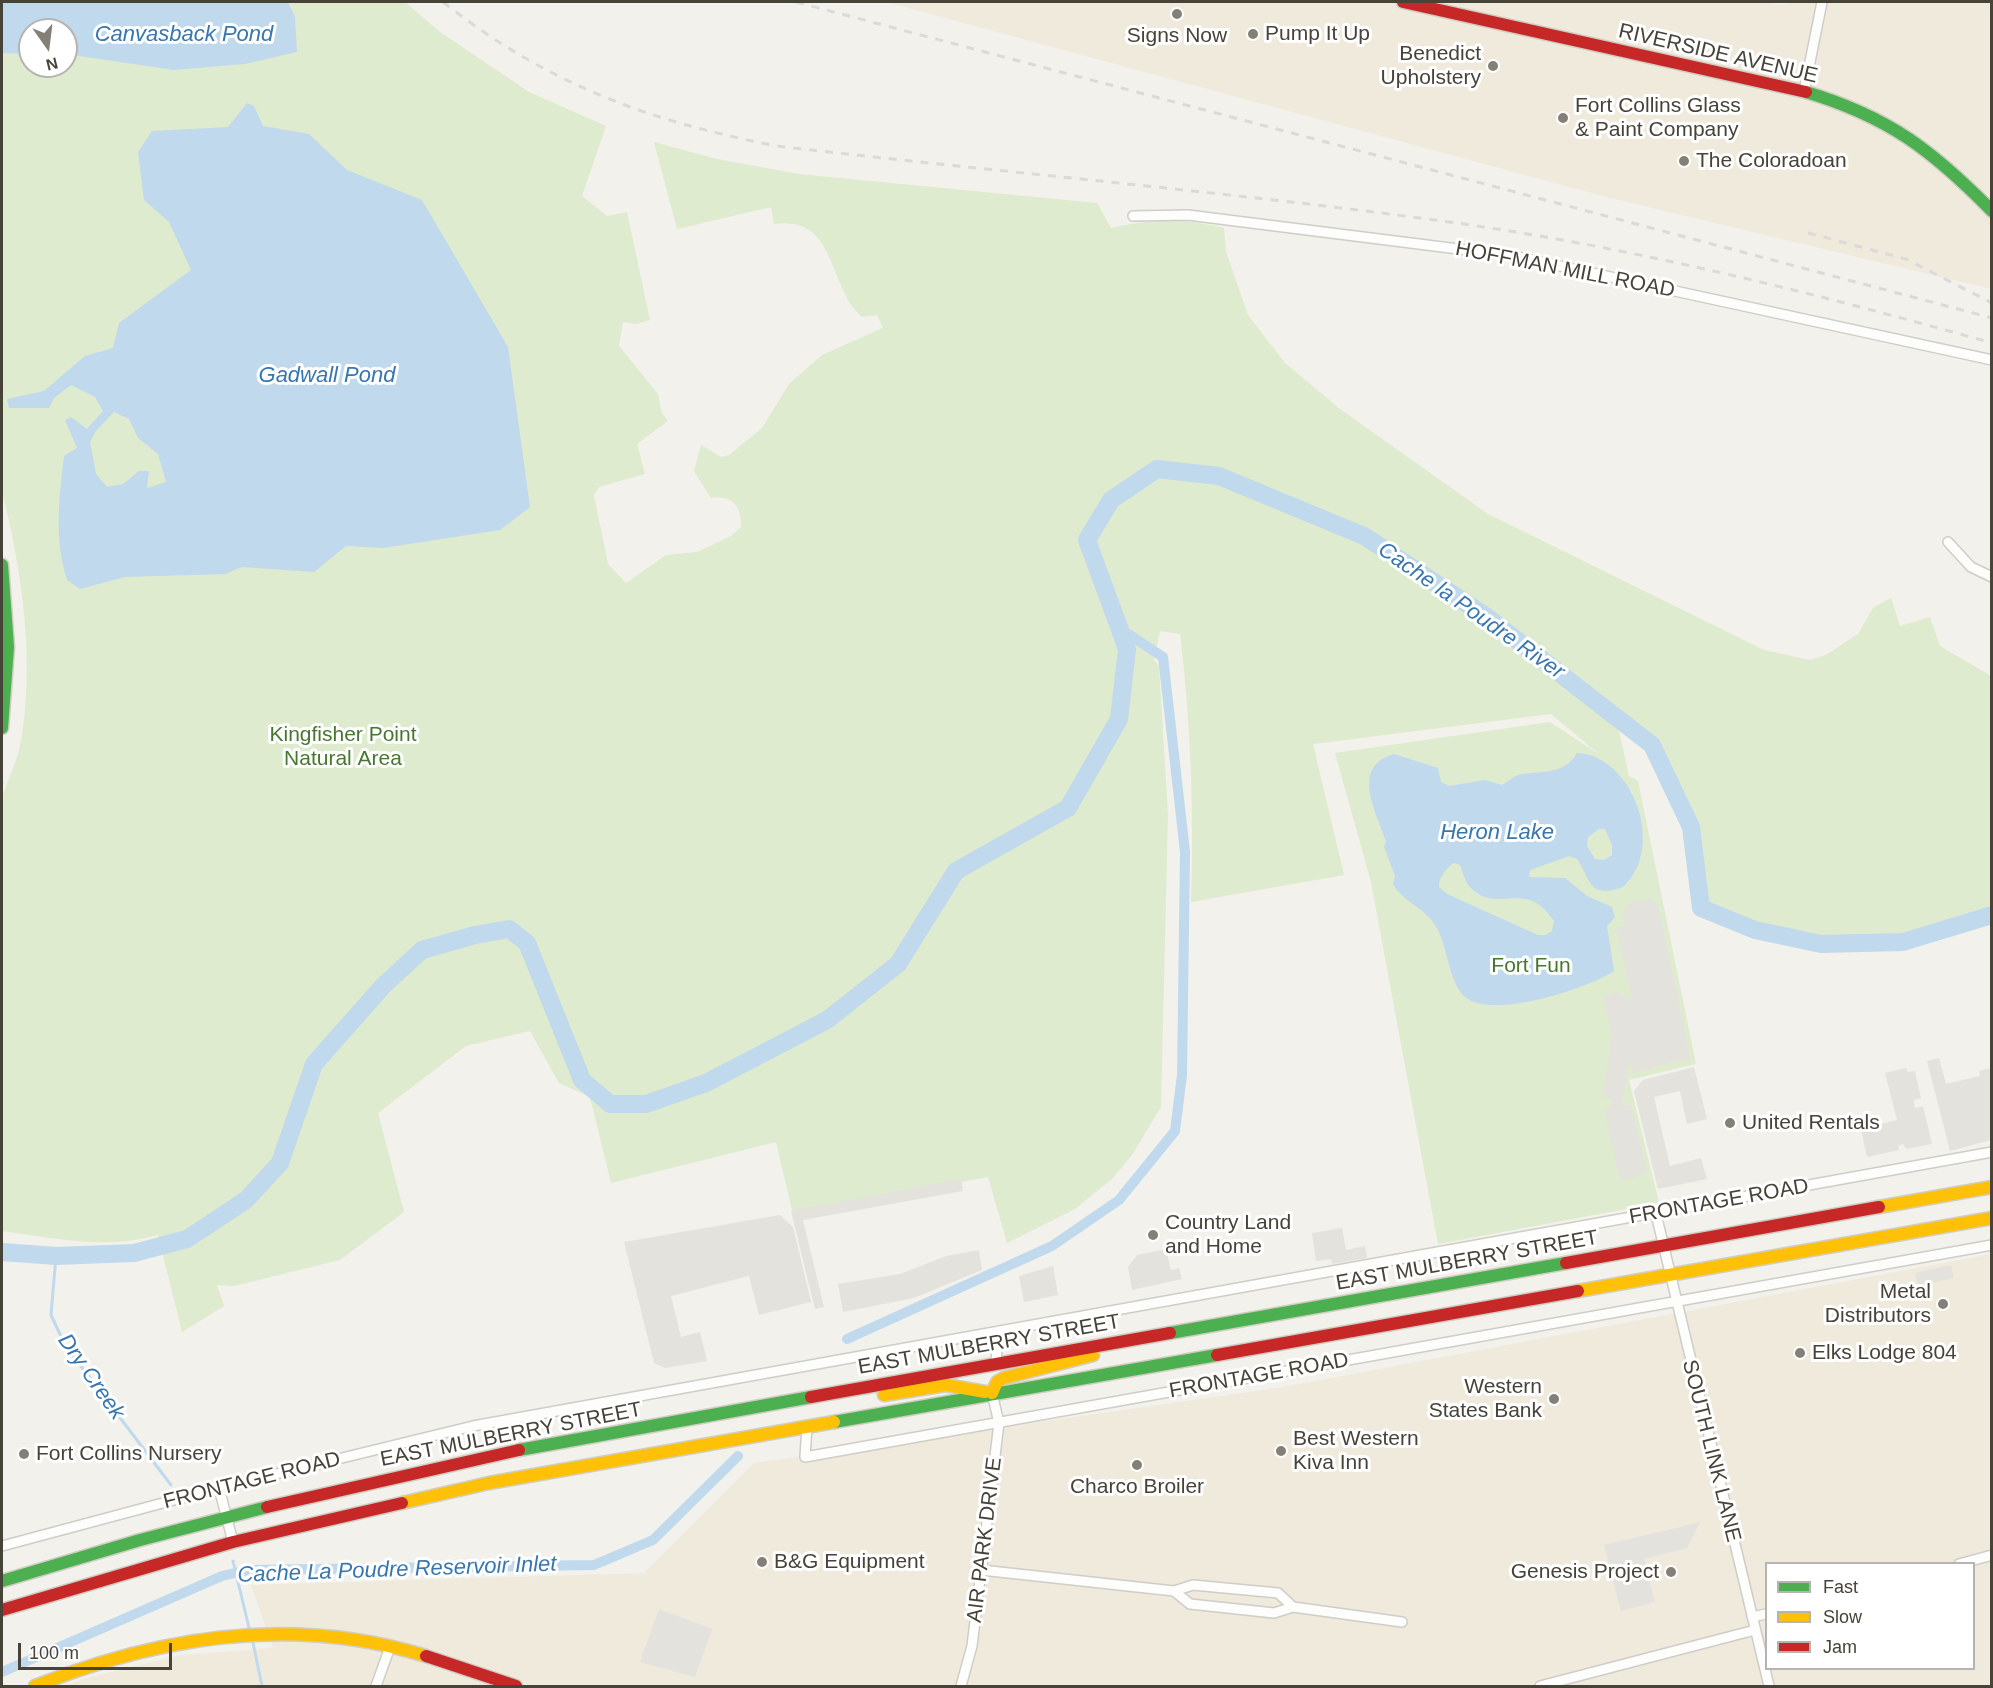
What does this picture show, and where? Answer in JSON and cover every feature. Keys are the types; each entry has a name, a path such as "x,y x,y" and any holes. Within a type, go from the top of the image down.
{"main road":[{"name":"RIVERSIDE AVENUE","path":"1403,2 1803,92 1851,106 1907,134 1944,162 1992,211"},
{"path":"2,565 8,606 8,683 2,728"},
{"name":"EAST MULBERRY STREET","path":"2,1581 227,1518 447,1465 996,1363 1663,1247 1992,1187"},
{"path":"1927,1229 1992,1209"},
{"name":"EAST MULBERRY STREET","path":"2,1610 233,1542 489,1483 1992,1218"},
{"path":"646,1427 771,1414 946,1385 992,1394 997,1382 1004,1378 1076,1360 1145,1337"},
{"path":"35,1686 80,1667 145,1647 198,1637 259,1633 328,1636 390,1647 435,1659 516,1686"}],"street":[{"path":"1803,92 1822,2"},
{"name":"HOFFMAN MILL ROAD","path":"1132,216 1188,215 1514,256 1992,360"},
{"path":"1948,542 1971,567 1992,577"},
{"name":"FRONTAGE ROAD","path":"2,1546 219,1488 473,1426 1992,1152"},
{"name":"SOUTH LINK LANE","path":"1656,1214 1675,1303 1769,1686"},
{"name":"FRONTAGE ROAD","path":"807,1426 805,1457 1992,1245"},
{"path":"996,1363 998,1331"},
{"name":"AIR PARK DRIVE","path":"961,1686 972,1646 999,1423 992,1394"},
{"path":"219,1488 233,1542"},
{"path":"1963,1562 1992,1555"},
{"path":"981,1570 1174,1591 1193,1585 1278,1593 1293,1607"},
{"path":"1174,1591 1190,1604 1274,1613 1293,1607 1402,1622"},
{"path":"1752,1617 1765,1614"},
{"path":"1540,1686 1755,1630"},
{"path":"376,1686 390,1647"}],"shaded area":[{"path":"886,2 1766,2 1781,5 1793,2 1991,2 1991,289 1606,197"},
{"path":"1651,899 1658,905 1691,1061 1673,1062 1633,1073 1631,1065 1628,1064 1622,1105 1631,1105 1647,1173 1620,1181 1604,1110 1611,1107 1612,1099 1603,1096 1612,1034 1603,997 1619,992 1629,1000 1632,997 1616,928 1625,926 1623,912 1630,903"},
{"path":"1939,1058 1946,1084 1980,1076 1979,1071 1991,1068 1991,1140 1950,1151 1927,1061"},
{"path":"1694,1067 1707,1119 1687,1124 1680,1091 1654,1097 1670,1166 1701,1158 1707,1179 1658,1189 1634,1091 1643,1080"},
{"path":"1906,1068 1908,1072 1915,1071 1921,1098 1914,1100 1915,1108 1923,1106 1932,1144 1906,1149 1903,1144 1898,1146 1899,1150 1867,1157 1861,1129 1897,1120 1885,1073"},
{"path":"961,1179 963,1191 803,1220 824,1307 815,1309 791,1211"},
{"path":"780,1215 793,1227 811,1302 759,1315 749,1276 671,1296 681,1337 700,1332 707,1361 665,1368 654,1363 624,1242"},
{"path":"1342,1228 1346,1250 1365,1246 1367,1258 1332,1264 1331,1259 1316,1261 1312,1233"},
{"path":"1166,1249 1171,1270 1179,1268 1182,1279 1132,1290 1128,1267 1137,1255"},
{"path":"979,1250 982,1270 914,1298 843,1312 838,1284 900,1274 946,1256"},
{"path":"1991,1254 1991,1686 66,1686 83,1679 181,1655 273,1648 251,1585 644,1573 754,1463 1283,1387"},
{"path":"1951,1265 1954,1278 1918,1286 1915,1273"},
{"path":"1053,1266 1058,1295 1024,1302 1019,1276"},
{"path":"1700,1522 1687,1548 1644,1559 1655,1602 1621,1611 1604,1545"},
{"path":"659,1609 712,1629 695,1677 640,1662"}],"green space":[{"name":"Kingfisher Point Natural Area","path":"2,2 405,2 440,32 529,92 606,126 582,196 607,216 627,212 650,320 636,324 623,322 619,346 658,394 662,413 668,421 637,444 645,474 599,487 594,495 608,564 626,583 666,555 697,552 731,536 741,527 740,513 734,503 725,498 711,498 694,471 701,445 721,457 729,455 762,428 789,384 822,355 883,328 877,315 862,317 851,303 820,241 810,231 795,224 774,224 771,207 677,229 654,142 717,159 799,174 1097,203 1111,228 1141,223 1181,221 1224,228 1226,252 1248,315 1285,363 1340,409 1488,514 1764,650 1810,660 1826,655 1858,634 1873,608 1891,598 1900,626 1930,617 1940,646 1991,676 1991,915 1903,942 1821,944 1755,930 1701,908 1691,827 1652,745 1616,717 1629,776 1638,781 1696,1064 1629,1080 1659,1203 1438,1244 1371,882 1335,753 1550,722 1600,755 1551,714 1313,744 1344,875 1191,902 1191,768 1180,634 1160,631 1154,660 1159,666 1168,815 1161,1107 1132,1155 1112,1179 1075,1209 1007,1243 988,1177 793,1214 776,1142 611,1183 590,1097 559,1083 530,1031 466,1046 378,1113 404,1212 340,1260 234,1286 217,1285 224,1306 182,1332 158,1235 119,1242 100,1242 2,1231 2,798 20,748 27,678 24,615 2,491"}],"water":[{"name":"Canvasback Pond","path":"2,2 288,2 295,17 297,52 245,64 174,70 78,56 78,18 18,18 18,54 2,53"},
{"name":"Gadwall Pond","path":"247,103 254,106 263,126 309,134 347,170 422,200 508,347 530,507 500,530 383,548 346,546 314,572 242,567 225,574 125,577 80,589 67,580 60,549 59,503 64,456 77,448 65,420 71,417 87,429 103,411 95,397 71,385 54,398 49,408 9,408 7,399 44,391 85,356 113,348 119,323 191,270 169,222 144,200 138,152 152,131 228,127","holes":["114,412 129,419 138,438 158,454 166,482 147,488 149,471 139,471 123,484 107,487 96,474 90,442 96,431"]},
{"name":"Heron Lake","path":"1577,753 1597,758 1614,769 1627,786 1637,806 1642,828 1642,849 1636,870 1623,887 1604,891 1593,886 1577,859 1569,856 1530,870 1529,877 1565,878 1587,896 1612,907 1615,917 1607,926 1614,971 1583,986 1537,1000 1492,1005 1474,1002 1462,994 1457,986 1443,942 1431,919 1402,896 1393,884 1395,876 1384,847 1386,841 1370,791 1369,779 1373,769 1381,760 1394,754 1438,768 1441,782 1449,786 1485,780 1502,785 1520,775 1560,768 1572,760","holes":["1599,829 1605,829 1612,845 1612,855 1604,860 1595,859 1587,846 1588,837","1454,863 1460,865 1468,885 1480,895 1490,898 1532,901 1543,908 1554,921 1552,931 1546,935 1538,935 1447,894 1439,887 1439,884 1444,873"]}],"waterway":[{"name":"Cache la Poudre River","path":"2,1252 56,1256 134,1253 187,1239 246,1200 280,1163 314,1064 383,986 422,950 475,935 509,929 527,943 582,1080 610,1104 646,1104 706,1083 827,1020 898,964 956,871 1068,808 1119,719 1127,649 1087,540 1111,500 1157,469 1219,476 1364,536 1487,617 1652,745 1691,827 1701,908 1755,930 1821,944 1903,942 1992,915"},
{"name":"Cache La Poudre Reservoir Inlet","path":"847,1339 1052,1246 1119,1200 1175,1131 1182,1075 1185,852 1163,657 1119,628"},
{"name":"Dry Creek","path":"56,1256 51,1315 65,1345 171,1485"},
{"name":"Cache La Poudre Reservoir Inlet","path":"2,1672 222,1576 248,1570 594,1565 653,1540 738,1456"},
{"name":"Dry Creek","path":"233,1561 250,1632"},
{"name":"Dry Creek","path":"252,1638 262,1686"}],"railway":[{"path":"443,2 482,31 560,77 642,111 730,136 777,146 1276,200 1512,231 1719,272 1992,343"},
{"path":"796,2 1992,318"},
{"path":"1808,233 1906,259 1992,303"}],"traffic: fast":[{"path":"1806,92 1862,113 1908,138 1949,170 1992,211"},
{"path":"2,565 8,647 2,728"},
{"path":"1170,1333 1566,1263"},
{"path":"834,1422 1217,1355"},
{"path":"519,1450 811,1397"},
{"path":"2,1581 140,1540 267,1507"}],"traffic: slow":[{"path":"1879,1207 1992,1187"},
{"path":"1578,1291 1992,1218"},
{"path":"992,1393 997,1382 1004,1378 1093,1355"},
{"path":"884,1395 946,1385 985,1392"},
{"path":"402,1503 489,1483 834,1422"},
{"path":"35,1686 130,1654 228,1637 278,1634 327,1636 377,1643 426,1656"}],"traffic: jam":[{"path":"1403,2 1806,92"},
{"path":"1566,1263 1879,1207"},
{"path":"1217,1355 1578,1291"},
{"path":"811,1397 1170,1333"},
{"path":"267,1507 519,1450"},
{"path":"2,1610 233,1542 402,1503"},
{"path":"426,1656 516,1686"}],"place":[{"name":"Signs Now","path":"1177,14"},
{"name":"Pump It Up","path":"1253,34"},
{"name":"Benedict Upholstery","path":"1493,66"},
{"name":"Fort Collins Glass & Paint Company","path":"1563,118"},
{"name":"The Coloradoan","path":"1684,161"},
{"name":"United Rentals","path":"1730,1123"},
{"name":"Country Land and Home","path":"1153,1235"},
{"name":"Metal Distributors","path":"1943,1304"},
{"name":"Elks Lodge 804","path":"1800,1353"},
{"name":"Western States Bank","path":"1554,1399"},
{"name":"Best Western Kiva Inn","path":"1281,1451"},
{"name":"Fort Collins Nursery","path":"24,1454"},
{"name":"Charco Broiler","path":"1137,1465"},
{"name":"B&G Equipment","path":"762,1562"},
{"name":"Genesis Project","path":"1671,1572"}],"park label":[{"name":"Fort Fun","path":"1531,966"}]}
